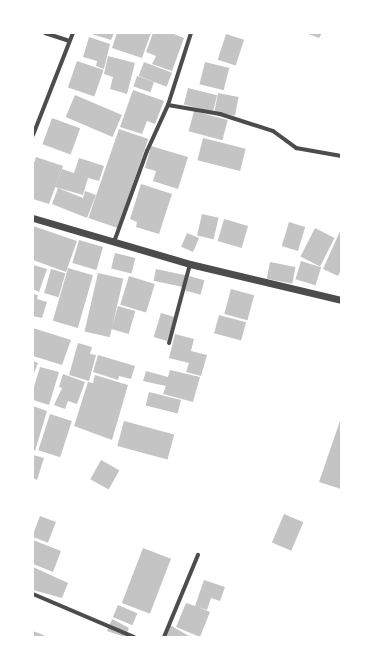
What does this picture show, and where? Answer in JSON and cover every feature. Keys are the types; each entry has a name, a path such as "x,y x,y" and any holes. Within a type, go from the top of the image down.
{"street":[{"path":"45,33 70,41"},
{"path":"33,135 73,33"},
{"path":"114,242 147,151 168,105 191,33"},
{"path":"168,105 220,114 273,131 296,148 341,156"},
{"path":"33,218 190,264 341,300"},
{"path":"169,342 190,264"},
{"path":"164,637 198,555"},
{"path":"33,594 134,637"}],"building":[{"path":"89,33 114,33 111,40"},
{"path":"117,33 151,33 142,58 112,48"},
{"path":"153,33 171,33 184,38 172,71 152,64 156,56 146,52"},
{"path":"306,33 322,33 319,38"},
{"path":"226,34 244,40 236,66 218,60"},
{"path":"89,37 110,44 104,69 96,66 97,61 83,57"},
{"path":"108,56 135,63 127,94 110,89 113,77 104,74"},
{"path":"77,61 103,70 94,97 68,87"},
{"path":"144,62 172,73 167,87 139,76"},
{"path":"205,62 229,68 224,90 199,84"},
{"path":"137,76 154,82 150,92 133,86"},
{"path":"188,88 217,95 213,112 184,104"},
{"path":"133,90 164,101 155,124 147,121 142,134 120,127"},
{"path":"218,93 239,97 235,116 214,112"},
{"path":"75,95 122,115 113,137 66,117"},
{"path":"194,111 228,120 222,140 189,131"},
{"path":"52,118 80,128 71,155 42,144"},
{"path":"119,129 148,139 118,228 88,218"},
{"path":"203,138 246,149 240,171 197,160"},
{"path":"151,146 188,157 178,189 153,181 156,171 145,168"},
{"path":"36,157 63,166 49,204 33,199 33,166"},
{"path":"79,158 104,166 99,181 88,178 83,195 55,187 62,169 74,173"},
{"path":"141,184 172,194 159,234 136,227 137,222 130,219"},
{"path":"58,188 83,198 85,191 96,195 87,218 52,204"},
{"path":"202,214 219,218 214,239 197,235"},
{"path":"224,219 248,226 242,248 218,241"},
{"path":"289,222 305,227 298,251 282,246"},
{"path":"33,226 77,241 66,272 33,260"},
{"path":"315,228 335,238 320,266 300,257"},
{"path":"341,229 341,270 338,276 323,269"},
{"path":"187,233 199,238 193,252 181,247"},
{"path":"79,240 103,247 96,270 72,263"},
{"path":"115,253 135,258 132,274 111,269"},
{"path":"301,261 321,267 316,285 295,279"},
{"path":"270,262 296,267 292,284 267,279"},
{"path":"33,265 47,269 39,292 33,289"},
{"path":"68,268 93,275 78,328 53,321"},
{"path":"51,269 65,273 59,297 44,293"},
{"path":"156,269 185,275 183,287 154,281"},
{"path":"98,273 123,279 110,337 85,331"},
{"path":"129,276 155,284 146,313 120,305"},
{"path":"189,276 204,280 201,295 185,290"},
{"path":"231,289 254,295 247,320 224,314"},
{"path":"33,294 38,295 37,299 47,302 42,318 33,316"},
{"path":"118,306 135,311 129,334 111,329"},
{"path":"161,313 174,317 167,341 154,337"},
{"path":"219,315 246,322 241,341 214,333"},
{"path":"33,328 71,340 62,365 33,356"},
{"path":"175,334 194,339 191,351 207,355 201,376 186,372 189,363 169,358"},
{"path":"78,343 92,347 90,354 96,355 89,381 69,375"},
{"path":"98,355 135,366 131,379 119,376 118,380 93,372"},
{"path":"33,361 38,363 34,373 33,373"},
{"path":"40,367 59,372 49,405 33,400 33,390"},
{"path":"170,370 200,377 193,402 163,394 166,386 143,381 146,371 168,377"},
{"path":"63,374 85,382 77,404 68,401 65,409 54,405 62,388 59,387"},
{"path":"95,375 128,385 112,440 74,426 88,382 93,383"},
{"path":"149,392 181,400 178,414 146,406"},
{"path":"33,406 47,411 35,451 33,450"},
{"path":"50,414 72,421 60,457 38,450"},
{"path":"341,418 341,489 319,482"},
{"path":"124,421 174,434 167,460 117,446"},
{"path":"33,455 44,458 37,480 33,478"},
{"path":"101,460 119,470 109,489 90,479"},
{"path":"284,514 303,522 291,551 272,543"},
{"path":"40,516 56,522 48,543 33,537"},
{"path":"33,540 61,551 53,572 33,564"},
{"path":"143,548 171,559 150,614 122,603"},
{"path":"33,567 68,583 62,598 33,590"},
{"path":"204,580 225,587 220,601 211,598 207,610 198,607 210,612 200,637 176,627 186,603 195,606"},
{"path":"118,605 137,613 132,625 113,617"},
{"path":"112,619 129,628 125,637 107,631"},
{"path":"170,625 189,636 189,637 162,637"},
{"path":"33,631 41,634 47,637 33,637"}]}
